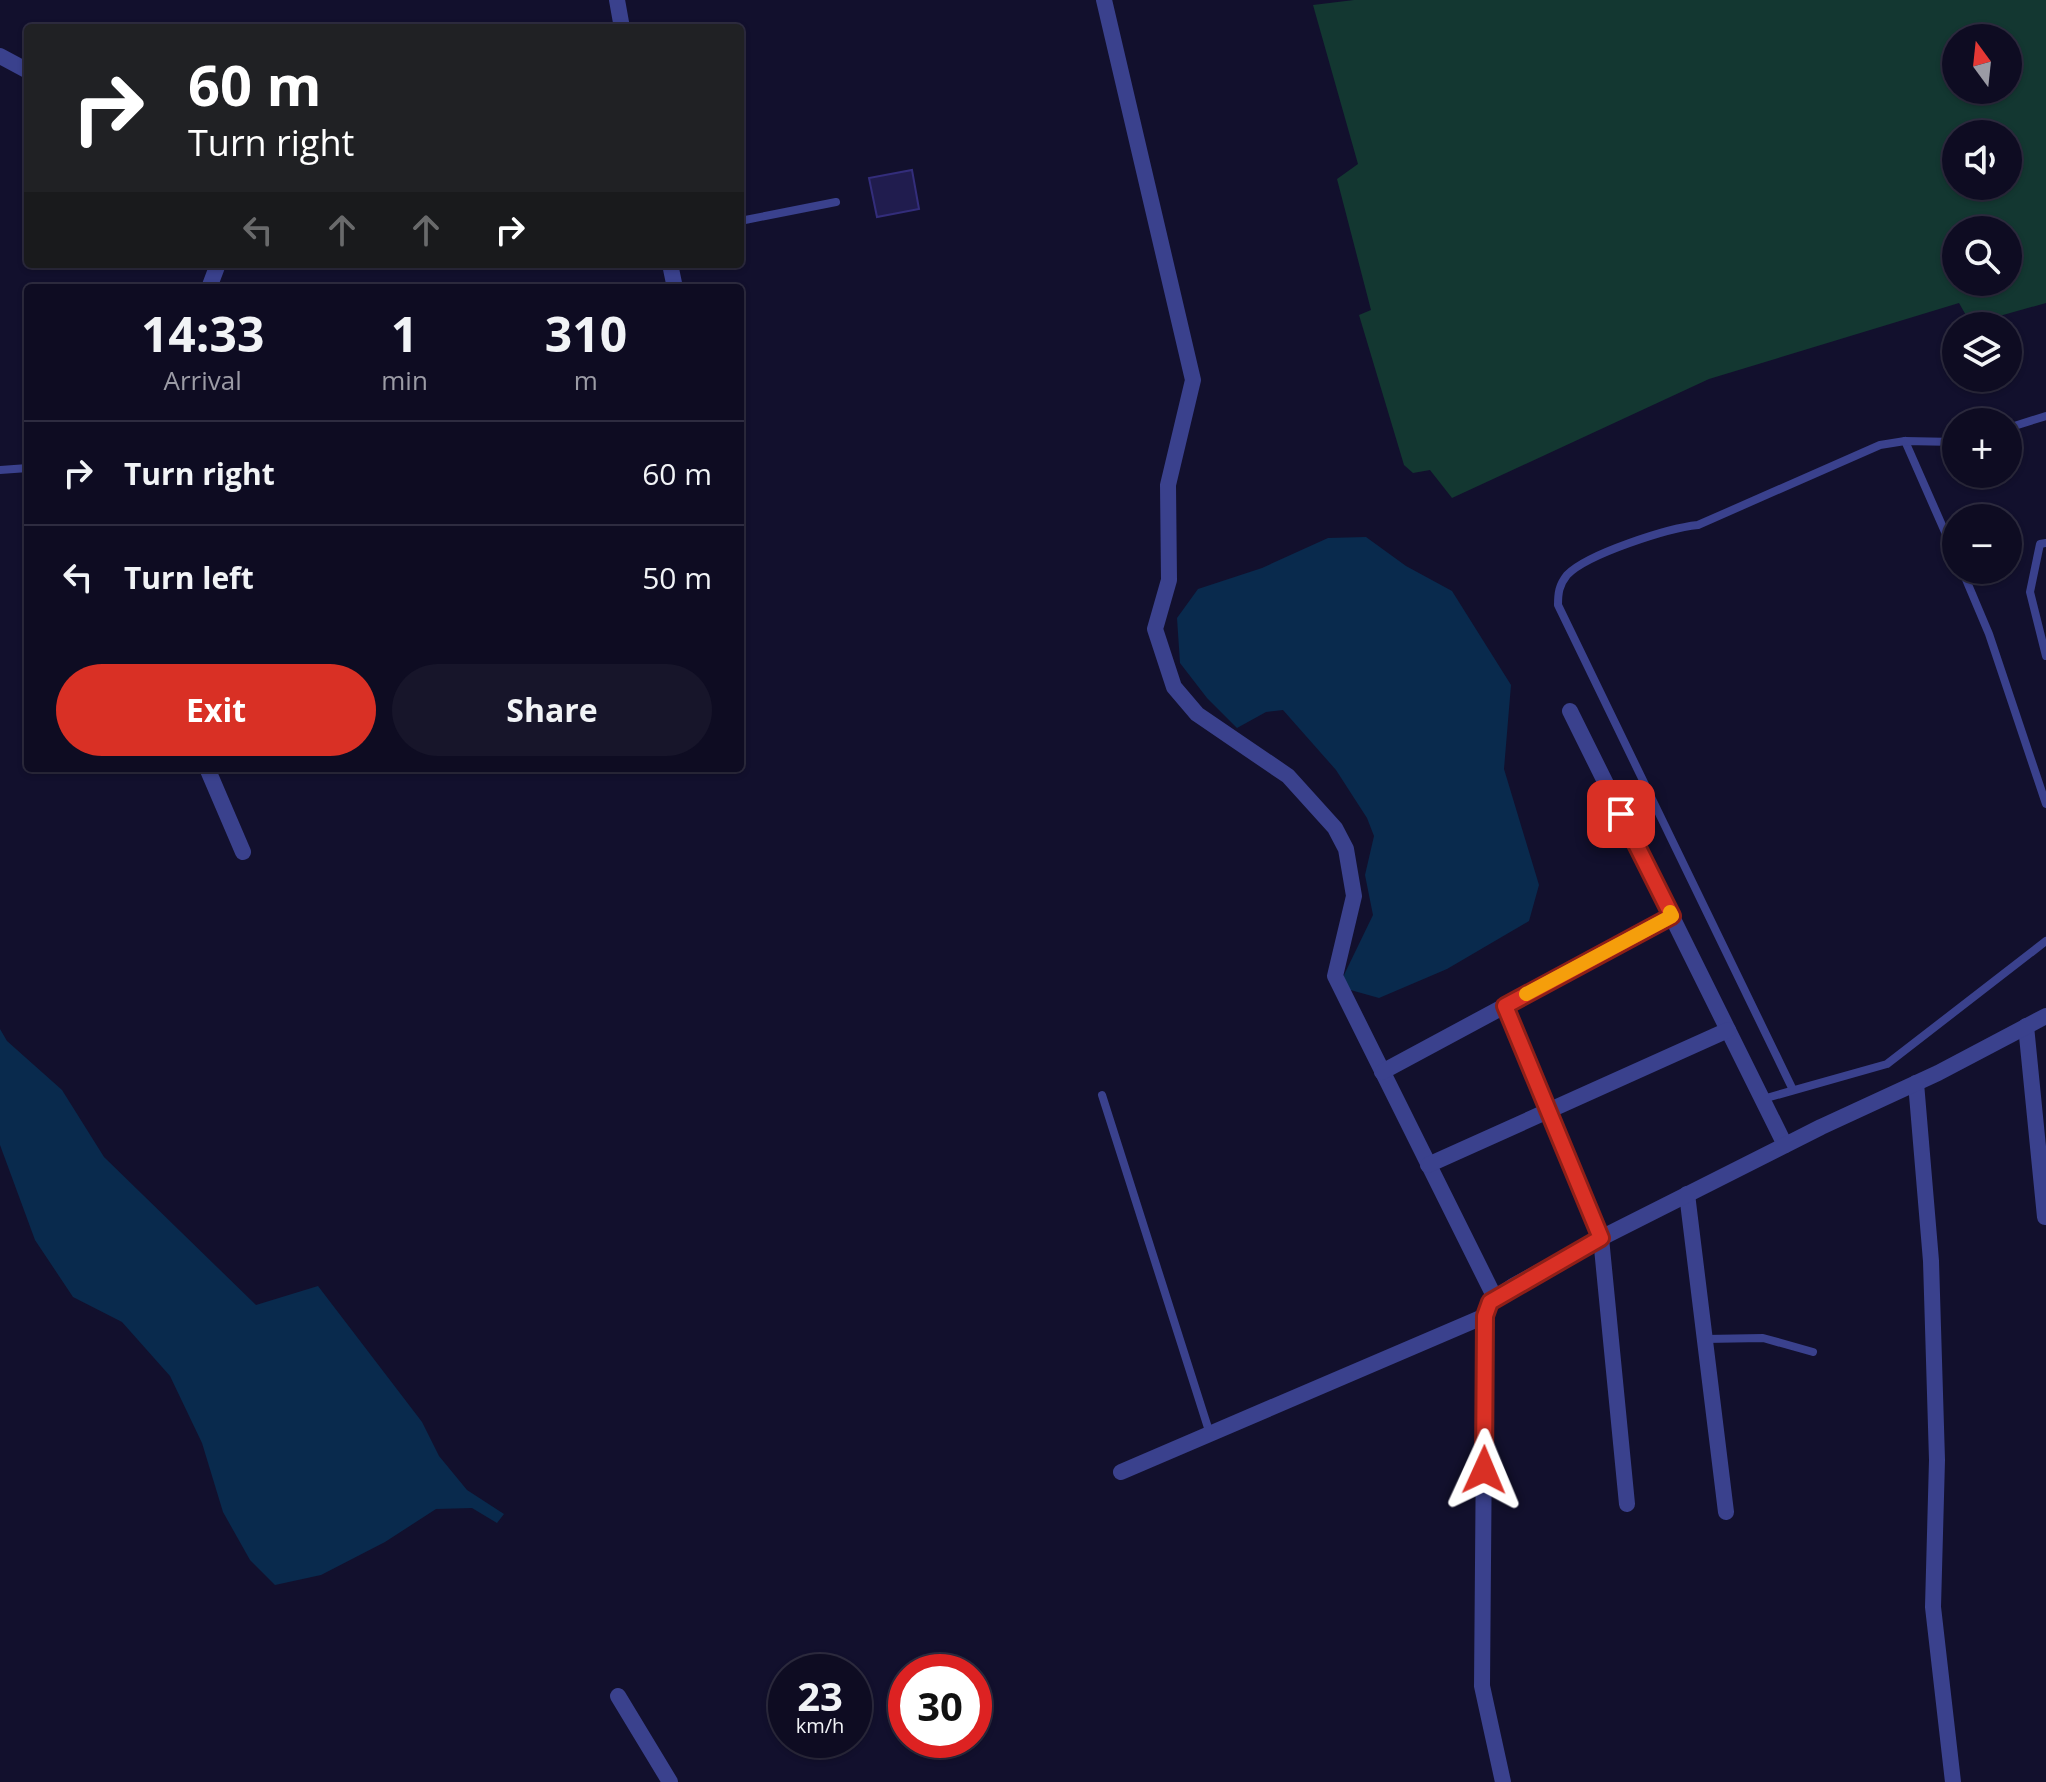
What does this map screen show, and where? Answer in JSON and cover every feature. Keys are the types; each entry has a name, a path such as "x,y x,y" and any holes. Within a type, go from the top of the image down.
{"street":[{"path":"617,0 621,24"},
{"path":"1104,0 1193,380 1168,485 1169,580 1155,629 1174,687 1197,714 1288,776 1341,838 1346,849 1354,896 1335,976 1495,1298"},
{"path":"0,56 24,69"},
{"path":"1570,711 1785,1145"},
{"path":"209,772 243,852"},
{"path":"1382,1072 1672,916"},
{"path":"1505,1006 1601,1238 1627,1504"},
{"path":"1503,1782 1482,1686 1485,1316 1490,1302 1601,1238 2046,1016"},
{"path":"2026,1026 2045,1217"},
{"path":"1428,1165 1728,1030"},
{"path":"1916,1083 1931,1277 1937,1460 1933,1607 1953,1782"},
{"path":"1687,1194 1726,1512"},
{"path":"1121,1472 1485,1316"},
{"path":"618,1696 670,1782"}],"lane":[{"path":"744,220 836,202"},
{"path":"2022,424 2046,416"},
{"path":"1793,1090 1558,605 1558,588 1569,573 1609,551 1677,527 1698,525 1880,445 1905,441 1942,442"},
{"path":"1905,441 1942,525"},
{"path":"0,470 24,468"},
{"path":"2046,543 2040,544 2030,592 2046,656"},
{"path":"1968,584 1989,634 2046,804"},
{"path":"1763,1099 1887,1064 2046,941"},
{"path":"1102,1095 1210,1434"},
{"path":"1705,1339 1763,1338 1813,1352"}],"green space":[{"path":"1354,0 2046,0 2046,303 2014,312 1964,312 1959,303 1709,379 1452,498 1430,470 1413,473 1404,465 1359,315 1371,310 1337,179 1358,164 1313,5"}],"water":[{"path":"1366,537 1406,566 1452,591 1511,685 1504,769 1539,885 1529,921 1447,969 1379,998 1347,989 1343,977 1373,915 1365,875 1374,836 1367,818 1336,770 1283,710 1266,712 1237,728 1207,698 1180,663 1177,618 1198,589 1262,568 1328,538"},
{"path":"0,1029 7,1041 62,1090 104,1157 256,1305 318,1286 422,1422 439,1456 467,1490 504,1514 497,1523 472,1508 436,1509 385,1542 321,1575 275,1585 250,1560 223,1512 202,1443 170,1376 122,1322 73,1297 35,1240 0,1145"}],"building":[{"path":"912,170 919,209 877,217 869,178"}],"slow traffic":[{"path":"1526,994 1672,916 1670,912"}],"route":[{"path":"1484,1470 1485,1316 1490,1302 1601,1238 1505,1006 1672,916 1621,814"}]}
